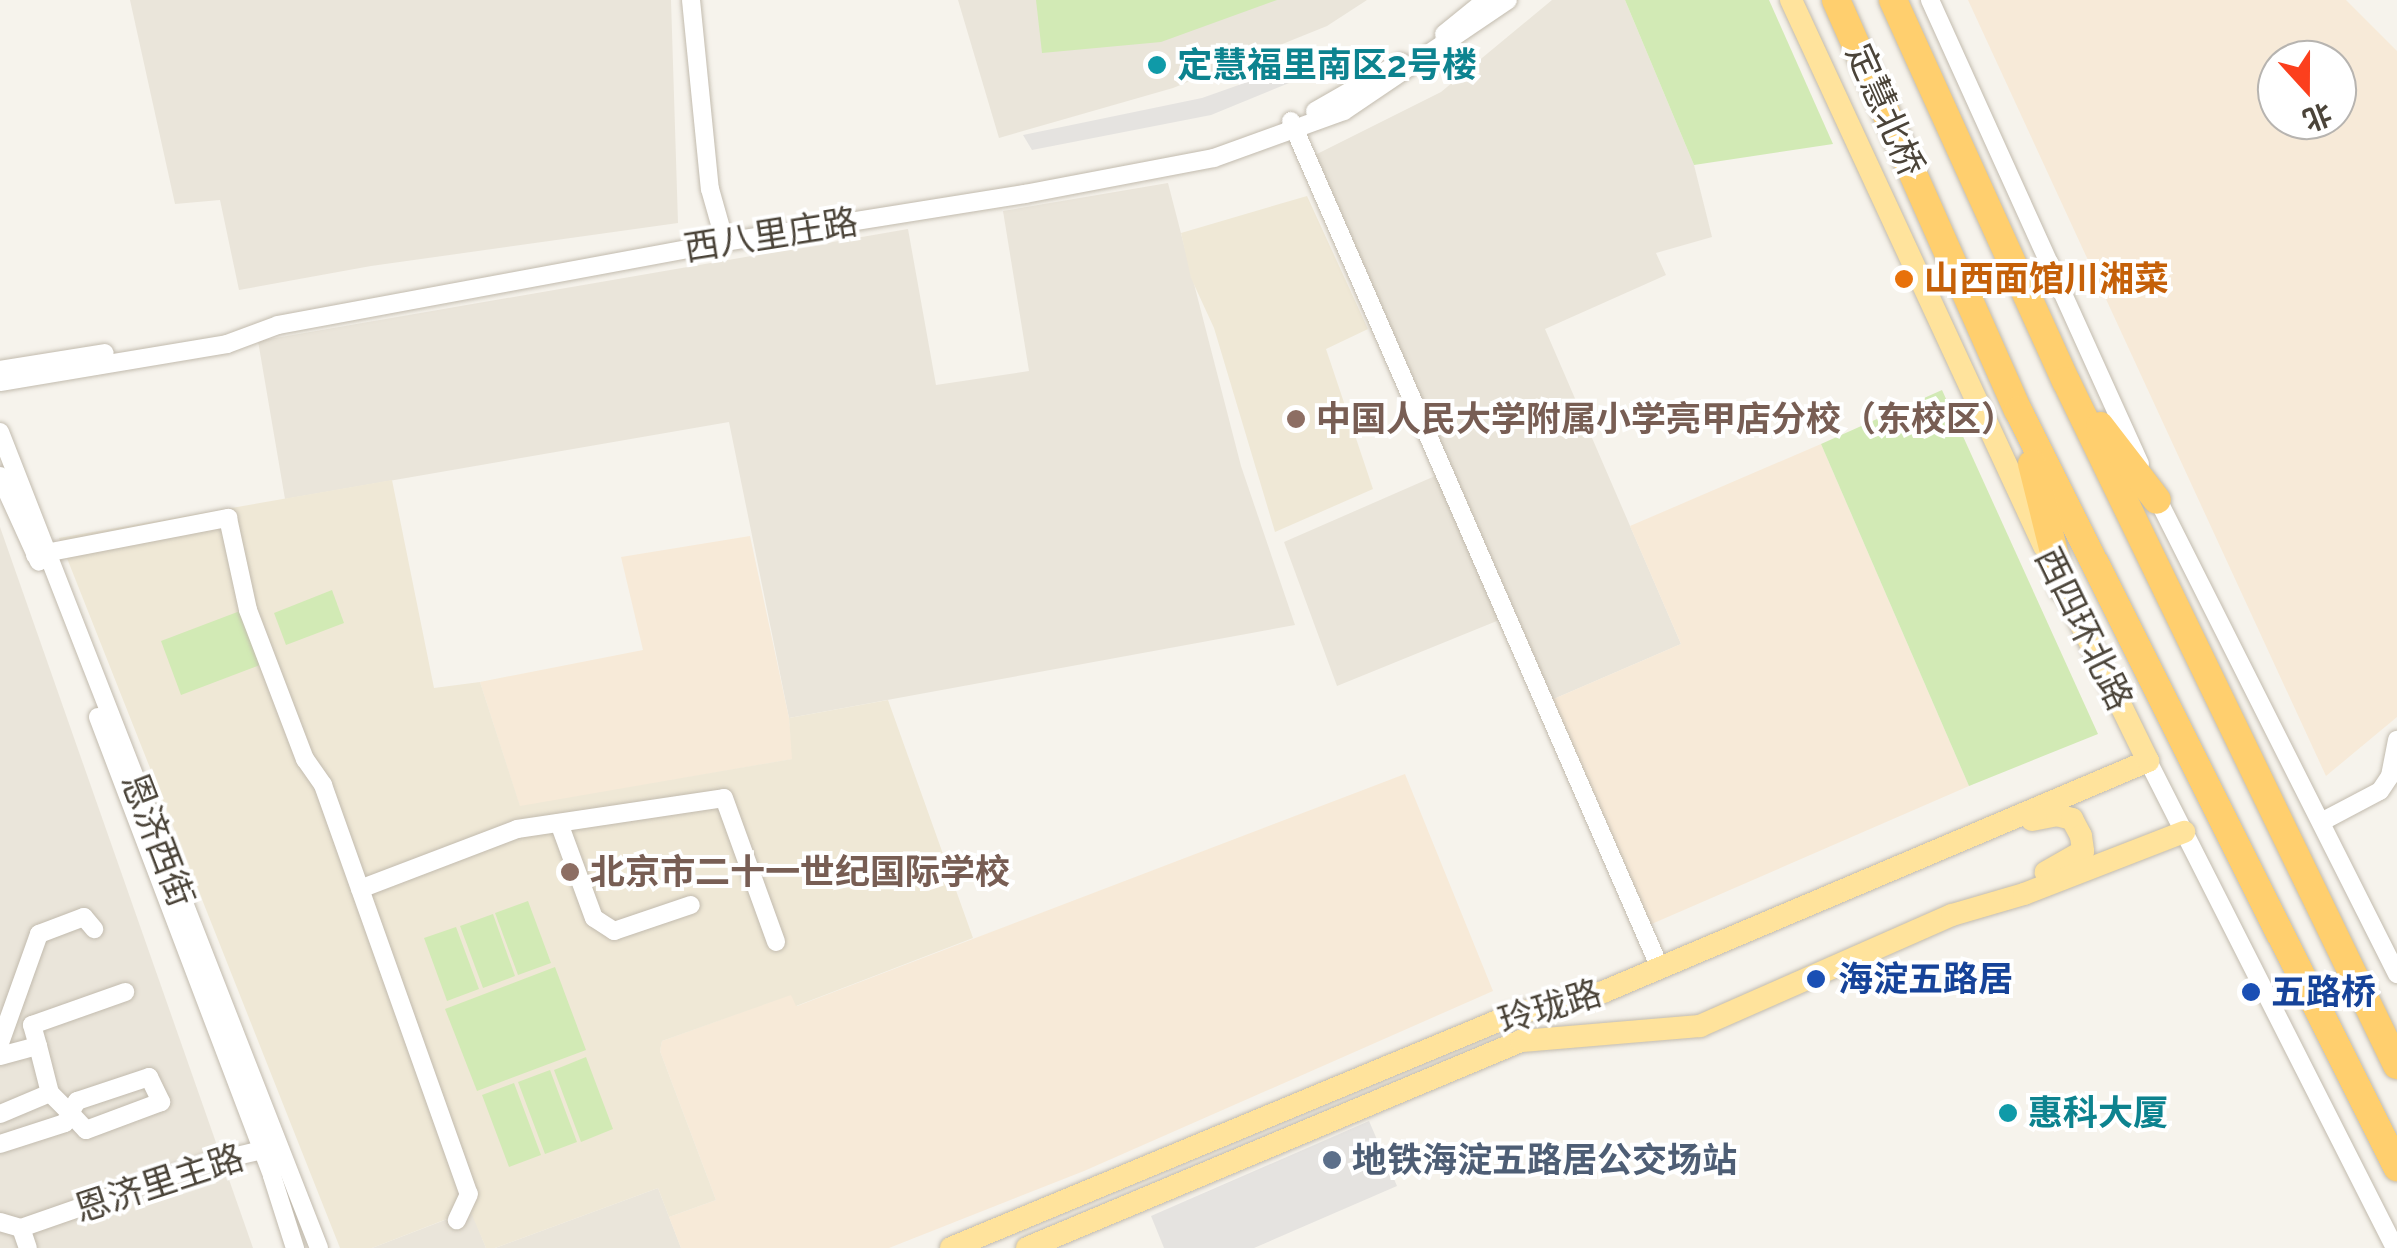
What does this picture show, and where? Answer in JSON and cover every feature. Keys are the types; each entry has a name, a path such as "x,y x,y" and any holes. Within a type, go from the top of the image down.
{"highway":[{"name":"定慧北桥","path":"1836,0 1934,220"},
{"name":"定慧北桥","path":"1893,0 2066,381"},
{"name":"西四环北路","path":"1934,220 2018,410 2397,1167"},
{"path":"2066,381 2157,500"},
{"path":"2066,381 2397,1065"},
{"path":"2018,410 2063,588"}],"main road":[{"name":"西四环北路","path":"1791,0 2063,588 2148,761"},
{"name":"玲珑路","path":"951,1248 1512,1016 1604,992 2148,761"},
{"path":"1952,915 2082,851 2072,819 2057,815 1988,829"},
{"name":"玲珑路","path":"1027,1248 1522,1041 1700,1026 1952,915 2105,865 2184,832"}],"street":[{"path":"691,0 710,189 723,237"},
{"name":"西八里庄路","path":"1293,125 1431,44 1486,0"},
{"name":"西八里庄路","path":"0,370 221,334 272,316 348,301 723,237 1171,168 1344,111 1508,0"},
{"path":"1930,0 2157,500 2323,820 2397,974"},
{"path":"1293,125 1660,968"},
{"name":"西八里庄路","path":"0,382 227,344 278,325 723,237"},
{"name":"恩济西街","path":"0,432 295,1248"},
{"name":"恩济西街","path":"0,476 41,554 319,1248"},
{"path":"41,554 228,518 248,610 306,759 323,785 470,1194 457,1220"},
{"path":"2323,820 2380,791 2390,776 2397,740"},
{"name":"西四环北路","path":"2148,761 2395,1248"},
{"path":"360,889 517,829 724,798 776,942"},
{"path":"559,823 594,918 614,931 692,905"},
{"path":"0,1043 40,934 84,918 94,929"},
{"path":"0,1144 65,1122 70,1113 77,1101 149,1077 161,1102 86,1130 70,1113 50,1093 32,1025 125,992"},
{"path":"0,1056 38,1046"},
{"path":"0,1114 50,1093"},
{"name":"恩济里主路","path":"21,1228 211,1162 262,1150"},
{"path":"0,1222 21,1228 28,1248"}],"shaded area":[{"path":"130,0 671,0 678,223 371,266 239,290 220,200 175,204"},
{"path":"958,0 1367,0 1327,26 1173,88 999,138"},
{"path":"1552,0 1625,0 1694,165 1712,237 1656,253 1666,275 1545,329 1681,644 1549,701 1514,614 1337,686 1284,542 1451,469 1315,155 1441,92"},
{"path":"1968,0 2346,0 2397,51 2397,717 2326,776"},
{"path":"1334,43 1345,54 1294,81 1211,115 1032,150 1023,135 1202,98 1287,68"},
{"path":"1168,183 1241,466 1295,625 789,718 729,422 285,499 258,341 908,229 936,385 1029,371 1003,211"},
{"name":"中国人民大学附属小学亮甲店分校（东校区）","path":"1307,196 1368,329 1326,349 1373,489 1275,532 1214,328 1191,278 1181,233"},
{"path":"1821,444 1969,786 1647,926 1549,701 1681,644 1630,526"},
{"name":"北京市二十一世纪国际学校","path":"392,480 434,688 480,682 520,806 792,759 789,718 888,700 973,938 796,1006 791,995 662,1041 660,1051 716,1200 669,1217 658,1188 495,1248 486,1248 470,1210 372,1248 340,1248 59,538"},
{"path":"0,527 253,1248 0,1248"},
{"path":"750,536 789,718 793,759 520,807 480,682 643,650 621,557"},
{"path":"1405,774 1493,991 1084,1171 889,1248 681,1248 669,1217 716,1200 660,1051 662,1041 792,994 797,1006"},
{"name":"地铁海淀五路居公交场站","path":"1369,1121 1397,1186 1254,1248 1164,1248 1151,1216"},
{"path":"658,1188 681,1248 495,1248"},
{"path":"471,1210 486,1248 372,1248"}],"green space":[{"path":"1036,0 1277,0 1161,42 1042,53"},
{"path":"1625,0 1769,0 1833,144 1694,165"},
{"path":"1942,390 2098,734 1969,786 1821,444"},
{"path":"332,590 344,623 286,645 274,613"},
{"path":"240,611 260,665 181,695 161,641"},
{"path":"528,901 551,963 518,975 495,913"},
{"path":"493,914 515,976 483,988 460,926"},
{"path":"456,927 479,989 447,1001 424,938"},
{"path":"555,967 586,1050 477,1091 445,1009"},
{"path":"586,1057 613,1129 581,1142 554,1070"},
{"path":"550,1070 577,1142 545,1154 518,1082"},
{"path":"514,1083 541,1155 509,1167 482,1095"}],"place":[{"name":"定慧福里南区2号楼","path":"1157,65"},
{"name":"山西面馆川湘菜","path":"1904,279"},
{"name":"中国人民大学附属小学亮甲店分校（东校区）","path":"1296,419"},
{"name":"北京市二十一世纪国际学校","path":"570,872"},
{"name":"海淀五路居","path":"1816,979"},
{"name":"五路桥","path":"2251,992"},
{"name":"惠科大厦","path":"2008,1113"},
{"name":"地铁海淀五路居公交场站","path":"1332,1160"}]}
